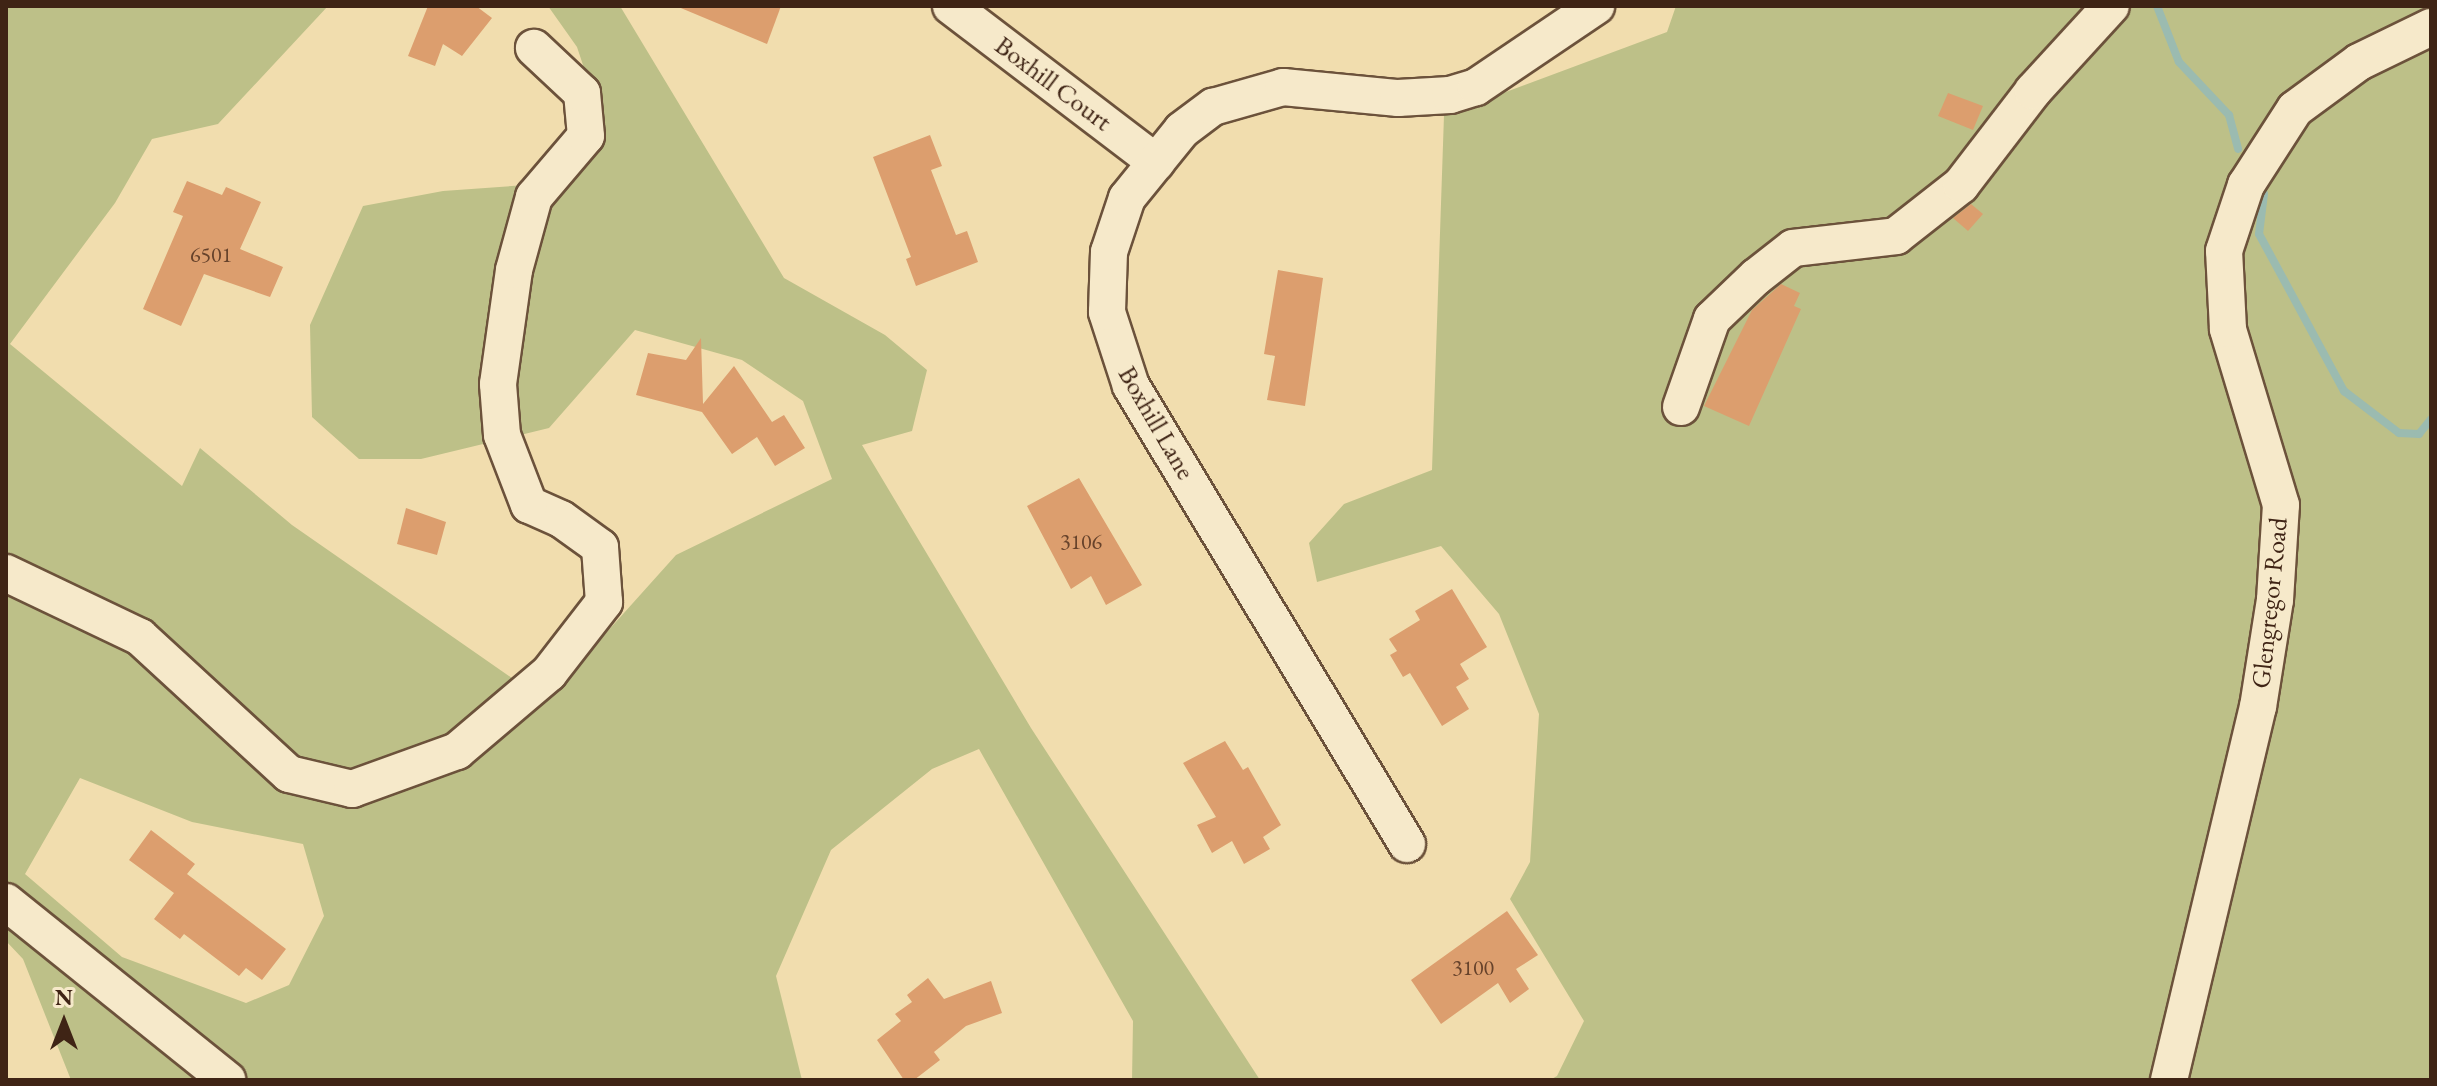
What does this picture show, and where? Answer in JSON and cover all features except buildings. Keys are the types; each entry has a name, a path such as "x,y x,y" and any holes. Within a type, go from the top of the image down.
{"street":[{"name":"Boxhill Court","path":"951,6 1156,162"},
{"name":"Boxhill Lane","path":"1407,844 1118,356 1107,312 1109,252 1127,198 1182,130 1213,107 1283,87 1431,99 1476,87 1596,6"},
{"path":"1681,407 1712,319 1756,277 1793,248 1896,236 1961,185 2033,91 2111,6"},
{"name":"Glengregor Road","path":"2169,1080 2258,707 2275,600 2281,505 2228,329 2224,251 2246,185 2295,109 2359,62 2431,27"},
{"path":"6,573 140,637 289,774 352,789 457,751 549,673 604,602 600,547 561,519 529,505 502,435 498,384 514,270 534,197 586,136 582,93 534,48"},
{"path":"6,902 227,1080"}],"green space":[{"path":"6,6 328,6 218,124 152,139 115,203 10,344 182,486 200,448 292,525 545,701 676,555 832,479 803,401 742,360 635,330 549,428 421,459 359,459 312,417 310,325 363,206 443,191 569,182 599,113 577,47 548,6 620,6 784,278 885,335 927,370 912,431 862,445 1031,728 1260,1080 1132,1080 1133,1021 979,749 932,769 831,850 776,976 802,1080 71,1080 23,959 6,941","holes":["80,778 192,822 303,844 324,916 289,985 246,1003 122,957 25,874"]},
{"path":"1676,6 2431,6 2431,1080 1550,1080 1557,1076 1584,1021 1510,899 1530,862 1539,714 1499,614 1441,546 1317,582 1309,543 1344,504 1432,470 1444,115 1667,32"}],"waterway":[{"path":"2157,6 2179,62 2229,115 2238,149"},
{"path":"2264,194 2259,234 2344,391 2399,433 2419,434 2431,419"}]}
